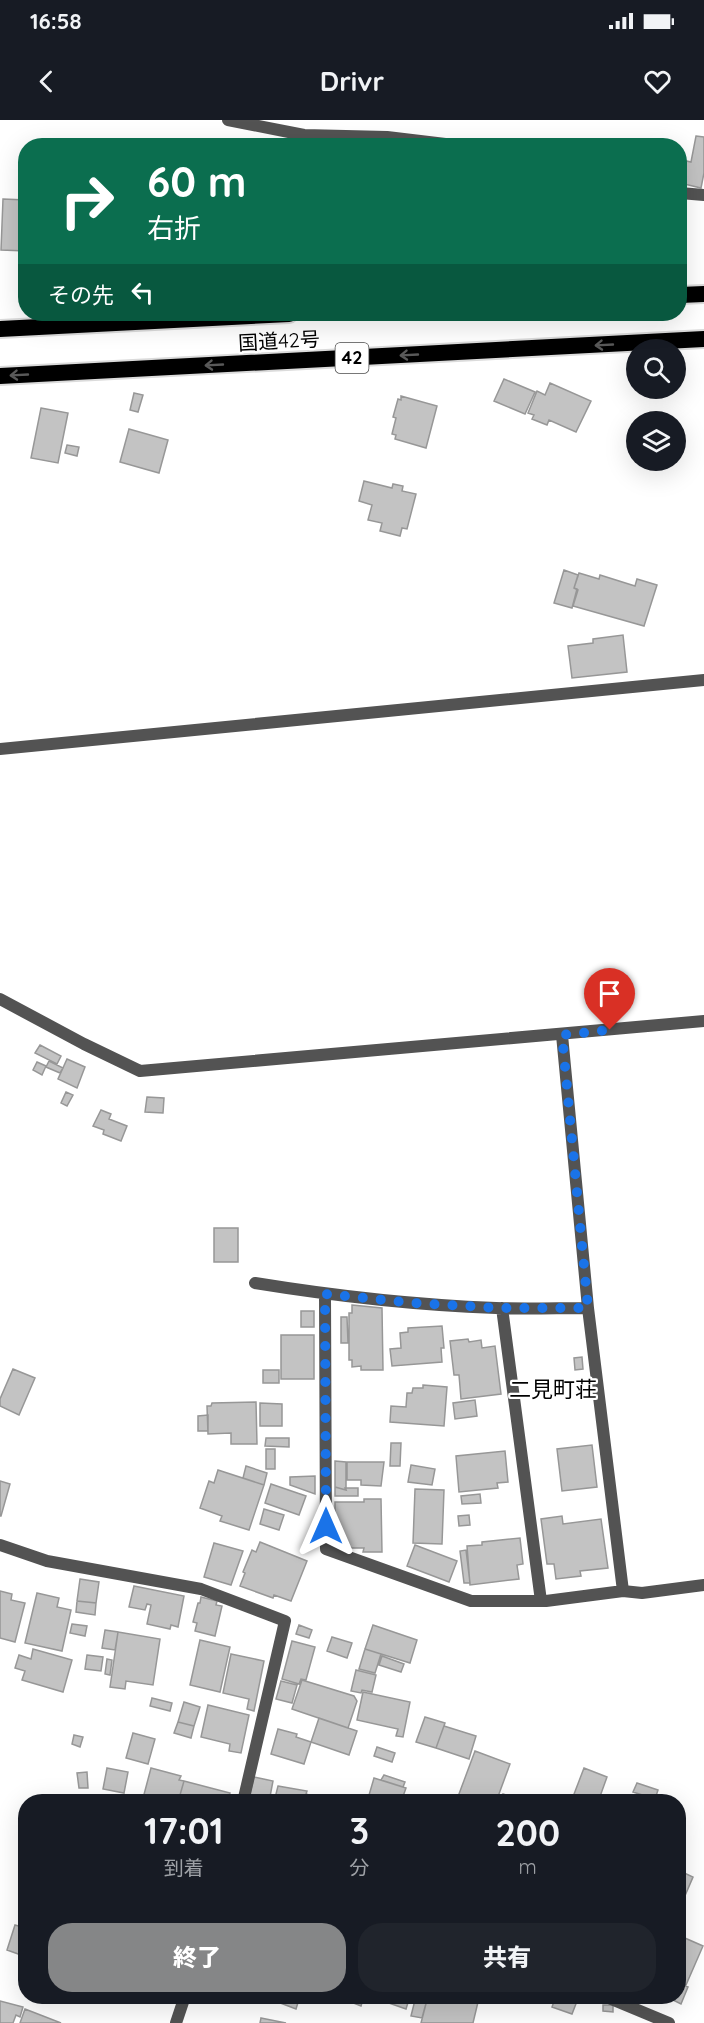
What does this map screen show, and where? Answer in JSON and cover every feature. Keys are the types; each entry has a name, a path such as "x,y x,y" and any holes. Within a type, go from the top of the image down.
{"highway":[{"path":"687,295 704,294"},
{"name":"国道42号","path":"0,329 154,321"},
{"name":"国道42号","path":"0,376 704,339"}],"street":[{"path":"228,120 304,135 395,138"},
{"path":"687,194 704,195"},
{"path":"0,749 704,680"},
{"path":"0,999 140,1071 704,1021"},
{"path":"562,1035 588,1308 623,1591"},
{"path":"255,1283 325,1294 414,1303 502,1308 588,1308"},
{"path":"325,1294 326,1549 471,1601 541,1601 623,1591 642,1593 704,1586"},
{"path":"502,1308 541,1601"},
{"path":"0,1545 47,1561 201,1589 285,1621 245,1794"},
{"path":"177,2023 183,2004"},
{"path":"623,2004 669,2023"}],"building":[{"path":"696,136 704,137 704,173 701,188 687,185 687,161 691,162"},
{"path":"3,199 18,200 18,251 1,250"},
{"path":"504,379 535,392 525,414 494,401"},
{"path":"550,383 591,401 576,432 549,420 547,425 532,419 534,415 528,413 537,391 545,395"},
{"path":"134,393 143,395 138,412 130,410"},
{"path":"401,396 437,406 426,448 395,439 396,435 392,434 396,418 393,417"},
{"path":"41,408 68,413 58,463 31,458"},
{"path":"129,429 168,440 159,473 120,462"},
{"path":"67,445 79,447 77,456 65,453"},
{"path":"364,481 392,488 393,484 403,486 402,491 416,494 407,529 402,528 400,536 380,531 382,523 368,520 372,505 359,501"},
{"path":"564,570 578,575 572,608 554,603"},
{"path":"579,573 599,579 600,575 635,586 637,579 657,585 644,626 573,606 578,590 574,588"},
{"path":"623,635 627,672 572,678 568,646 593,643 593,639"},
{"path":"40,1045 61,1056 57,1064 35,1053"},
{"path":"67,1059 85,1067 77,1088 58,1079"},
{"path":"49,1061 63,1068 60,1073 46,1067"},
{"path":"37,1062 46,1066 42,1075 33,1070"},
{"path":"66,1092 73,1095 67,1106 61,1103"},
{"path":"147,1097 164,1098 163,1113 145,1112"},
{"path":"101,1110 111,1114 109,1119 127,1126 121,1141 103,1134 104,1130 93,1126"},
{"path":"214,1228 238,1228 238,1262 214,1262"},
{"path":"352,1305 382,1308 383,1370 361,1370 361,1366 352,1367 352,1360 349,1360 349,1313 352,1313"},
{"path":"301,1311 314,1311 314,1327 301,1327"},
{"path":"341,1317 347,1317 348,1343 341,1343"},
{"path":"442,1326 444,1348 441,1348 442,1362 392,1366 390,1349 401,1348 400,1333 408,1332 408,1328"},
{"path":"281,1335 314,1335 314,1379 281,1379"},
{"path":"468,1339 469,1342 481,1340 482,1348 495,1346 501,1394 461,1399 459,1375 454,1375 450,1341"},
{"path":"582,1357 583,1369 575,1370 574,1358"},
{"path":"13,1369 35,1378 19,1415 0,1406 0,1399"},
{"path":"263,1370 279,1370 279,1383 263,1383"},
{"path":"423,1385 447,1387 444,1426 390,1422 391,1406 406,1407 407,1393 412,1393 413,1388 423,1388"},
{"path":"475,1400 477,1416 455,1419 453,1403"},
{"path":"256,1402 257,1444 231,1444 231,1433 208,1434 207,1406 211,1406 212,1403"},
{"path":"260,1403 282,1404 282,1426 260,1426"},
{"path":"208,1415 208,1431 198,1431 198,1416"},
{"path":"266,1438 289,1438 289,1447 265,1446"},
{"path":"391,1443 401,1443 400,1466 390,1466"},
{"path":"592,1445 597,1487 562,1491 557,1449"},
{"path":"266,1449 275,1449 275,1469 266,1469"},
{"path":"505,1451 508,1482 497,1483 498,1488 459,1492 456,1456"},
{"path":"335,1461 346,1462 346,1490 335,1487"},
{"path":"347,1462 384,1462 381,1486 361,1485 361,1480 347,1480"},
{"path":"411,1465 435,1469 432,1485 408,1482"},
{"path":"246,1466 267,1473 264,1485 243,1478"},
{"path":"218,1470 264,1485 249,1530 220,1521 222,1516 200,1508 209,1481 214,1483"},
{"path":"315,1476 315,1494 290,1485 290,1477"},
{"path":"0,1481 10,1484 1,1516 0,1516"},
{"path":"271,1484 306,1496 299,1515 265,1503"},
{"path":"335,1487 346,1490 345,1488 358,1488 358,1496 335,1496"},
{"path":"415,1489 444,1490 442,1544 413,1543"},
{"path":"480,1494 481,1503 462,1504 461,1496"},
{"path":"364,1499 381,1499 382,1552 363,1552 364,1548 352,1548 335,1539 335,1502 364,1502"},
{"path":"264,1509 284,1515 279,1530 260,1524"},
{"path":"469,1515 470,1525 459,1526 458,1516"},
{"path":"562,1516 563,1524 601,1519 608,1568 580,1571 581,1576 556,1579 554,1564 547,1564 541,1519"},
{"path":"520,1538 523,1564 517,1565 519,1579 470,1585 467,1546"},
{"path":"260,1542 307,1561 291,1601 274,1595 273,1598 240,1586 252,1550 256,1552"},
{"path":"214,1543 243,1551 231,1585 204,1577"},
{"path":"415,1545 457,1561 449,1582 407,1566"},
{"path":"466,1550 470,1583 464,1583 460,1551"},
{"path":"80,1579 99,1582 96,1603 77,1601"},
{"path":"134,1586 184,1596 178,1627 171,1625 170,1629 147,1624 151,1605 147,1604 145,1610 129,1607"},
{"path":"0,1591 12,1594 11,1600 25,1603 15,1642 0,1638"},
{"path":"37,1593 59,1598 57,1607 71,1610 62,1651 25,1643"},
{"path":"201,1597 217,1601 216,1605 222,1606 215,1636 195,1631 197,1623 193,1622"},
{"path":"77,1601 96,1603 95,1615 76,1612"},
{"path":"72,1624 87,1626 85,1636 70,1633"},
{"path":"299,1625 312,1630 309,1638 296,1634"},
{"path":"373,1625 417,1640 410,1663 365,1649"},
{"path":"105,1630 118,1632 115,1650 102,1648"},
{"path":"118,1632 160,1639 153,1685 126,1681 125,1689 110,1687"},
{"path":"332,1637 352,1643 347,1658 327,1651"},
{"path":"200,1640 230,1647 220,1692 190,1685"},
{"path":"292,1641 315,1647 306,1680 301,1679 299,1684 282,1679"},
{"path":"33,1649 72,1660 63,1692 22,1680 25,1671 15,1668 19,1655 31,1659"},
{"path":"365,1649 381,1654 375,1673 359,1669"},
{"path":"231,1654 264,1661 254,1711 247,1709 249,1699 223,1693"},
{"path":"87,1655 103,1657 101,1671 85,1669"},
{"path":"382,1656 404,1664 401,1672 379,1665"},
{"path":"107,1659 112,1660 110,1675 105,1674"},
{"path":"356,1670 376,1675 372,1692 351,1691"},
{"path":"302,1680 354,1696 357,1701 348,1728 292,1709"},
{"path":"281,1681 297,1685 292,1703 276,1699"},
{"path":"363,1692 410,1702 403,1737 396,1736 398,1729 357,1720"},
{"path":"152,1698 172,1703 170,1711 150,1706"},
{"path":"184,1702 200,1707 194,1726 178,1722"},
{"path":"208,1705 249,1715 241,1753 229,1751 230,1744 201,1737"},
{"path":"425,1717 445,1723 436,1748 416,1742"},
{"path":"319,1718 357,1731 349,1755 311,1742"},
{"path":"178,1722 194,1726 191,1738 174,1733"},
{"path":"444,1726 476,1736 469,1759 436,1748"},
{"path":"278,1729 297,1734 296,1737 311,1742 304,1764 271,1754"},
{"path":"133,1733 155,1739 148,1764 126,1758"},
{"path":"74,1735 83,1737 80,1747 72,1744"},
{"path":"377,1747 395,1753 392,1762 374,1756"},
{"path":"475,1751 510,1764 499,1794 459,1794"},
{"path":"107,1768 128,1772 124,1793 103,1789"},
{"path":"151,1768 181,1776 179,1780 184,1781 180,1794 144,1794"},
{"path":"584,1768 607,1777 601,1794 574,1794"},
{"path":"87,1772 88,1788 79,1788 77,1773"},
{"path":"384,1775 405,1782 403,1787 381,1780"},
{"path":"254,1777 273,1781 271,1794 250,1794"},
{"path":"374,1778 406,1788 404,1794 369,1794"},
{"path":"184,1781 230,1793 230,1794 180,1794"},
{"path":"637,1783 658,1790 657,1794 633,1792"},
{"path":"278,1786 307,1791 306,1794 276,1794"},
{"path":"686,1874 693,1877 686,1893"},
{"path":"15,1925 18,1926 18,1954 7,1950"},
{"path":"686,1939 703,1946 686,1985"},
{"path":"0,2001 23,2007 20,2017 16,2015 13,2023 0,2023"},
{"path":"283,2004 298,2004 296,2009"},
{"path":"392,2004 408,2004 406,2009"},
{"path":"414,2004 426,2004 422,2018 411,2016"},
{"path":"426,2004 478,2004 473,2023 421,2023"},
{"path":"553,2004 576,2004 572,2014 552,2007"},
{"path":"603,2005 613,2005 613,2012 603,2011"},
{"path":"25,2009 61,2023 20,2023"},
{"path":"261,2018 286,2023 260,2023"}],"district":[{"name":"二見町荘","path":"553,1389"}],"route":[{"path":"326,1526 325,1294 414,1303 499,1308 588,1308 562,1035 610,1030"}]}
